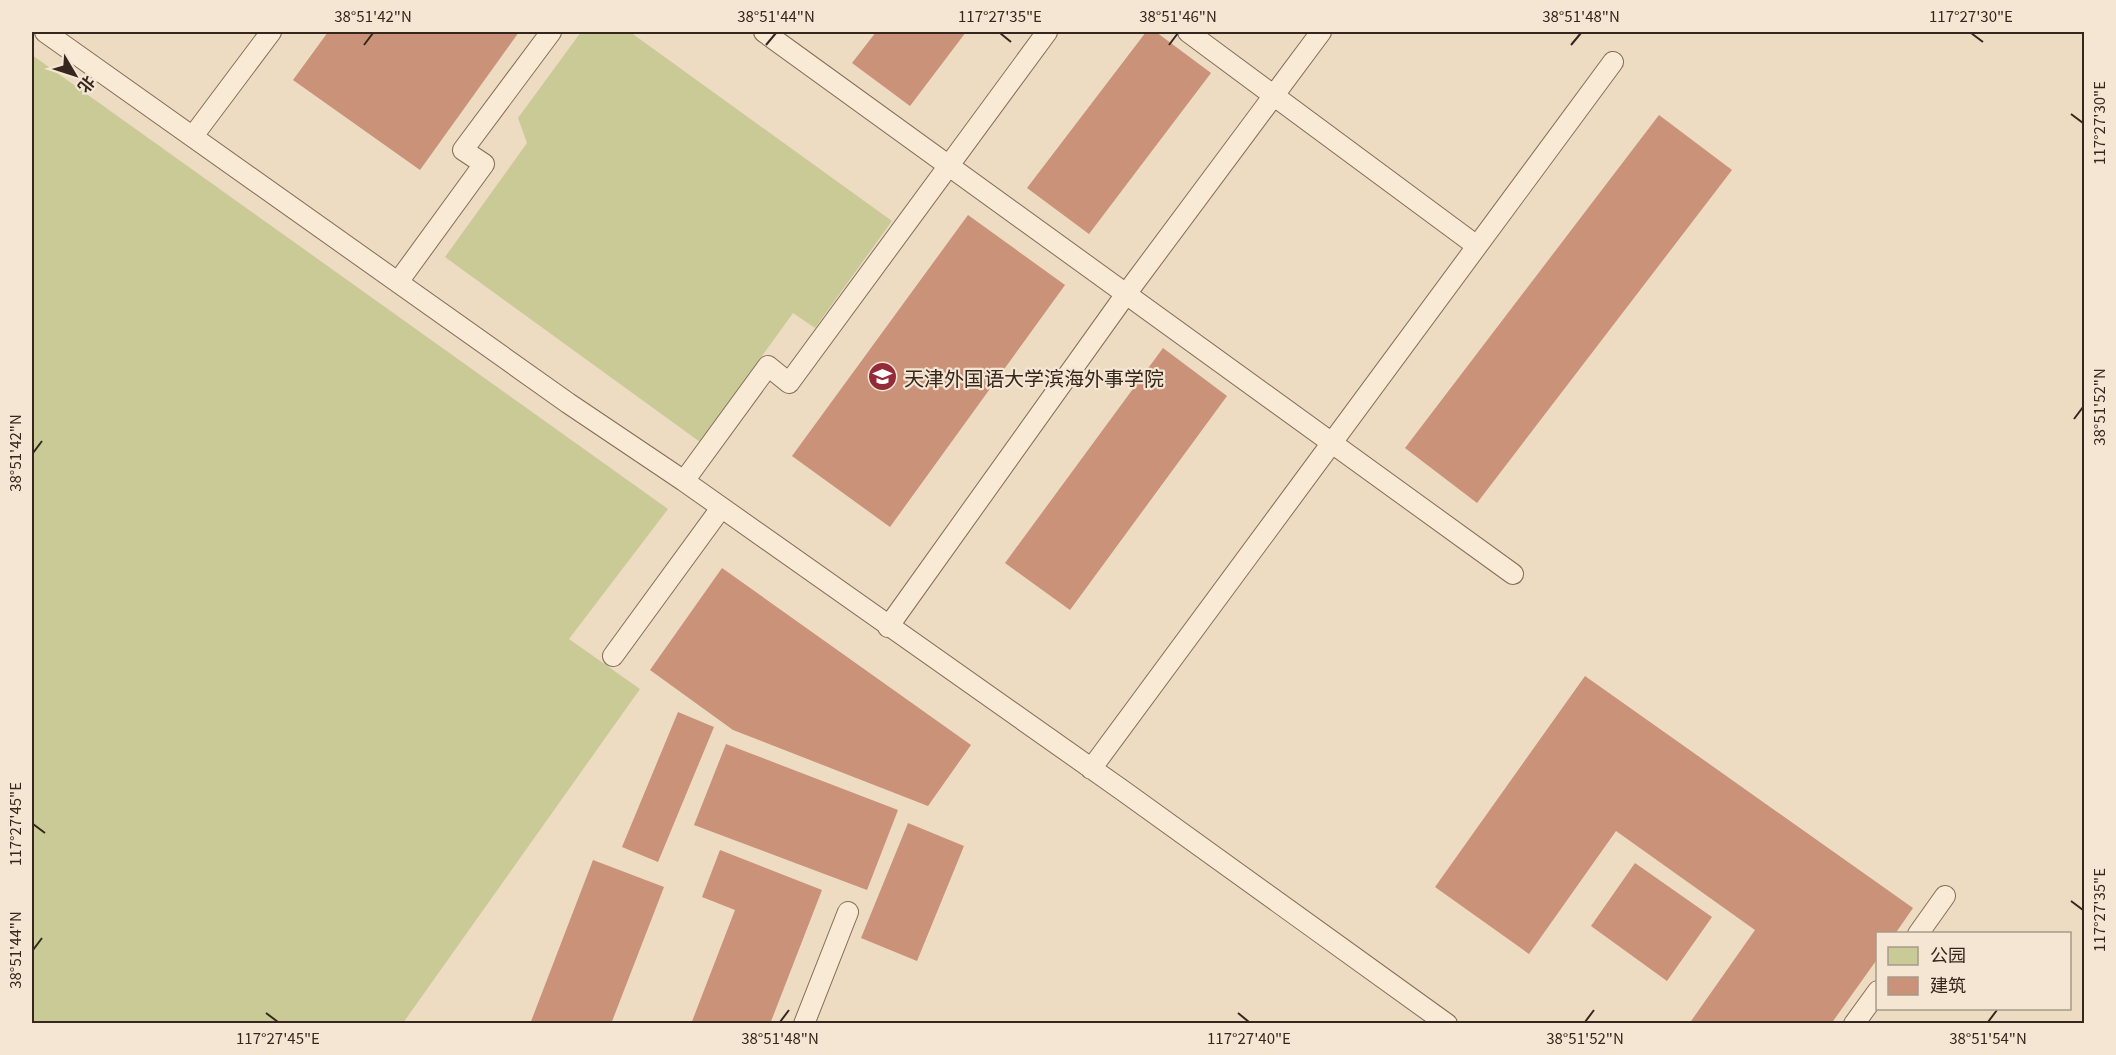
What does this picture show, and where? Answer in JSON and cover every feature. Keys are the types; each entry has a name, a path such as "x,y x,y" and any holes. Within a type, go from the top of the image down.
{"lane":[{"path":"45,32 568,403 684,481 1447,1023"},
{"path":"193,136 271,32"},
{"path":"398,282 484,164 463,150 551,32"},
{"path":"684,481 768,366 789,383 1047,32"},
{"path":"1188,32 1477,246"},
{"path":"888,627 1126,294 1321,32"},
{"path":"769,33 1513,574"},
{"path":"1091,769 1613,62"},
{"path":"613,656 721,508"},
{"path":"1919,932 1945,896"},
{"path":"804,1023 848,912"},
{"path":"1854,1023 1876,994"}],"green space":[{"path":"581,32 630,32 892,221 815,328 793,313 700,442 445,257 527,143 518,118"},
{"path":"32,55 668,509 569,639 640,689 403,1023 32,1023"}],"building":[{"path":"328,32 519,32 420,170 293,80"},
{"path":"876,32 966,32 910,106 852,63"},
{"path":"1146,32 1156,32 1211,73 1089,234 1027,188"},
{"path":"1659,115 1732,170 1477,503 1405,448"},
{"path":"968,215 1065,285 890,527 792,456"},
{"path":"1163,348 1227,396 1070,610 1005,563"},
{"path":"722,568 971,745 928,806 733,730 650,670"},
{"path":"1585,676 1913,908 1896,932 1876,932 1876,961 1831,1024 1689,1024 1755,930 1616,831 1529,954 1435,887"},
{"path":"678,712 714,727 658,862 622,847"},
{"path":"726,744 898,810 867,890 694,825"},
{"path":"908,823 964,846 917,961 861,938"},
{"path":"720,850 822,890 770,1024 691,1024 735,910 702,897"},
{"path":"593,860 664,887 611,1024 530,1024"},
{"path":"1635,863 1712,917 1667,981 1591,926"}],"place":[{"name":"天津外国语大学滨海外事学院","path":"883,377"}]}
